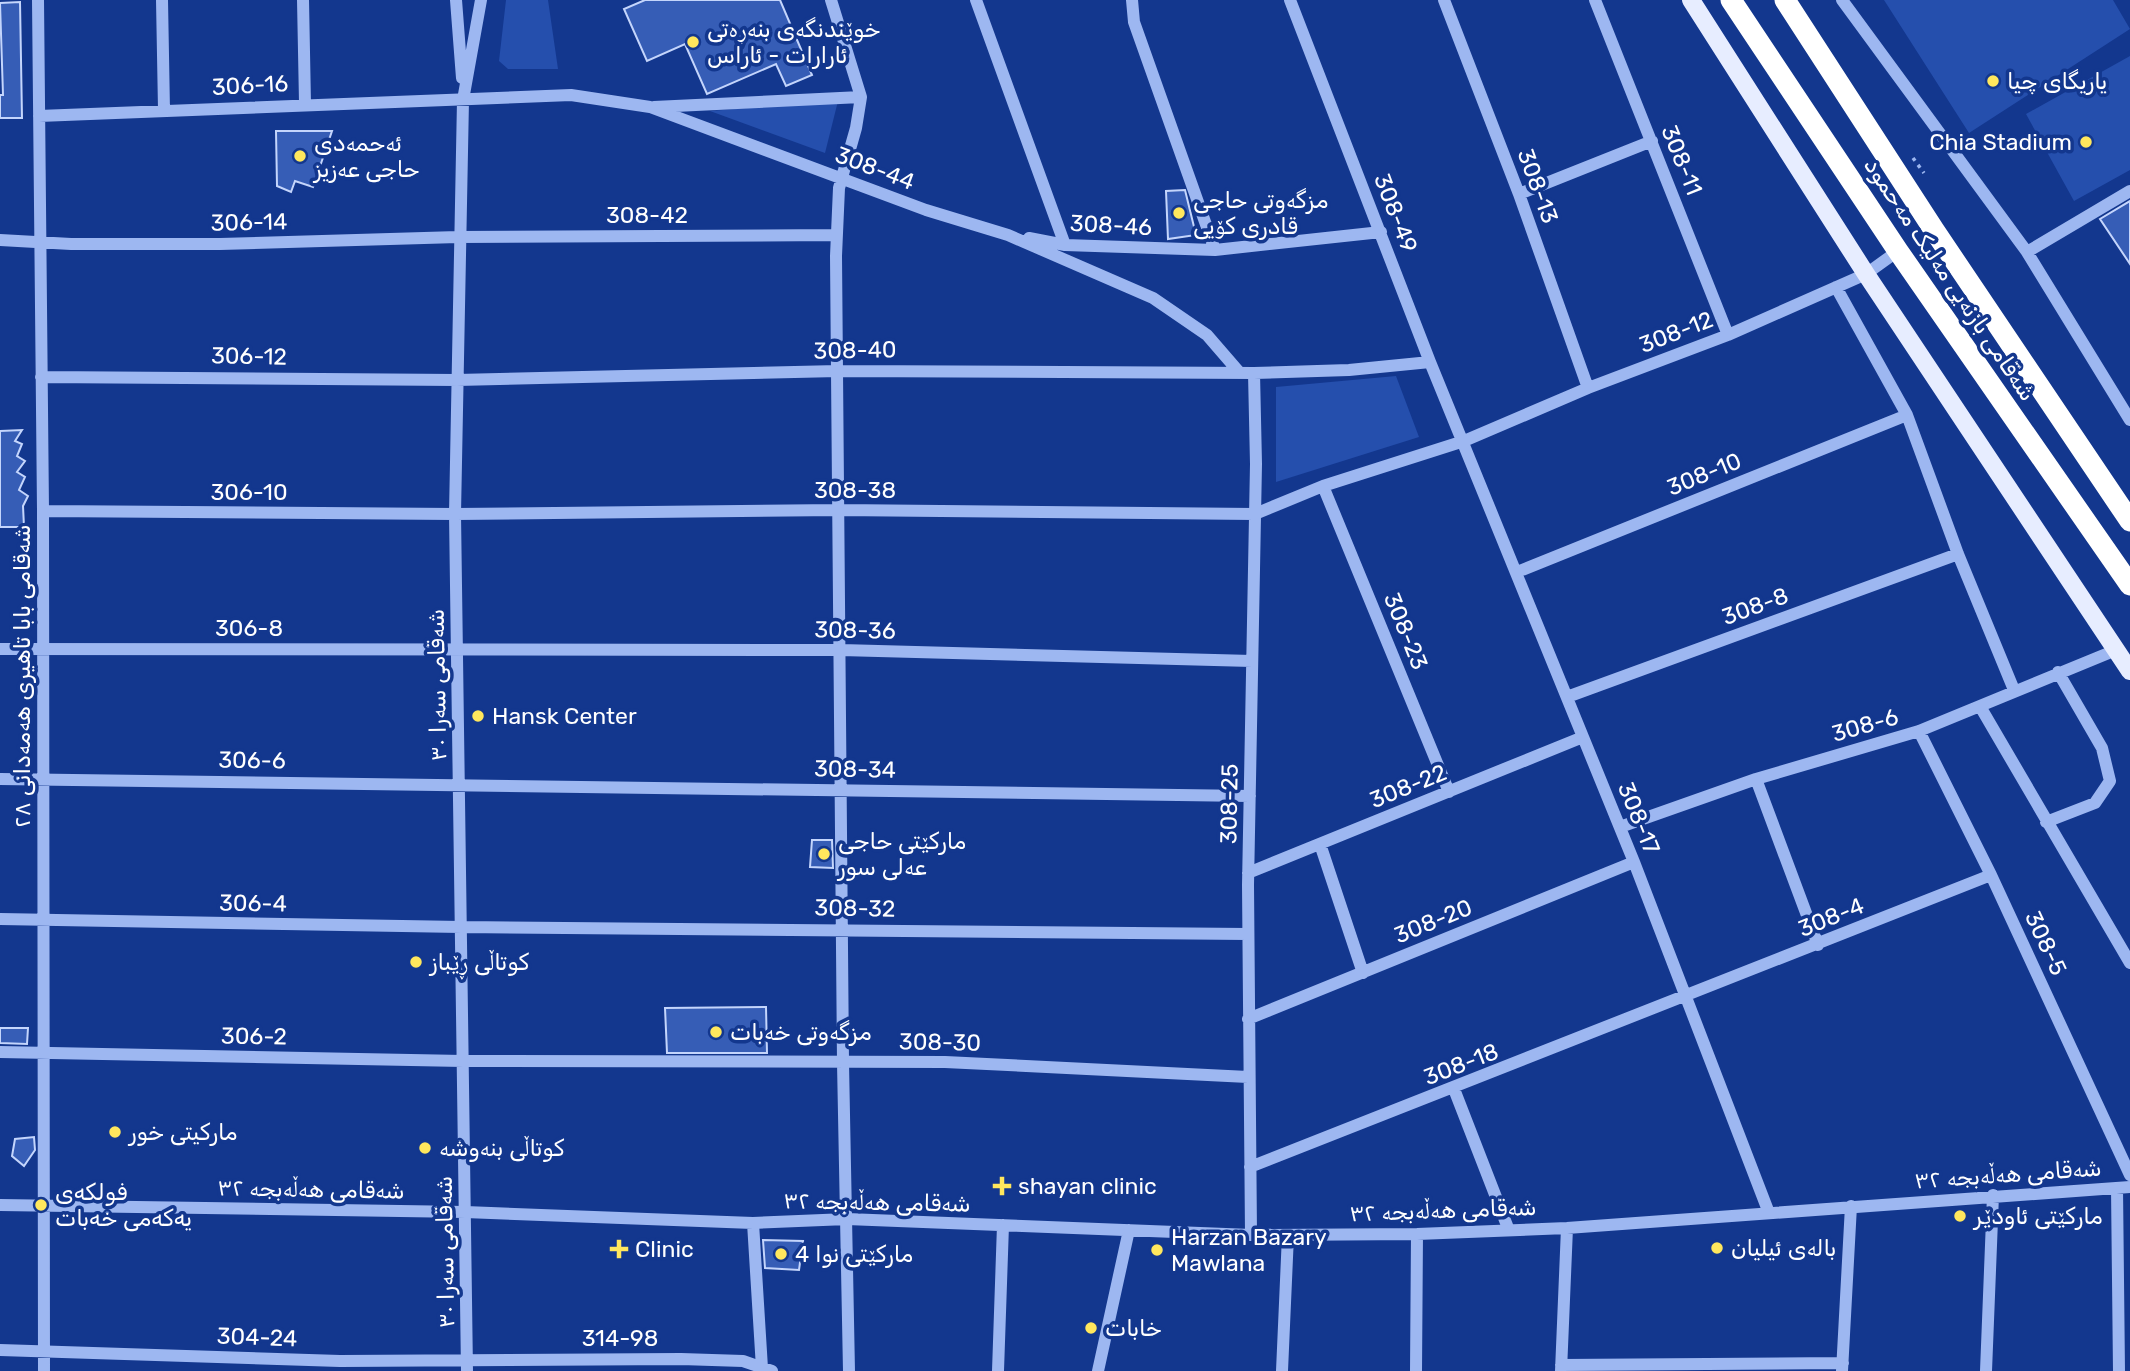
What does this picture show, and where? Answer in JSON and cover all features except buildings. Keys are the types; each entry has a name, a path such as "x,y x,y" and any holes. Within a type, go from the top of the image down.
{"highway":[{"name":"شەقامی بازنەیی مەلیک مەحمود","path":"1731,0 1898,251 2130,584"},
{"name":"شەقامی بازنەیی مەلیک مەحمود","path":"1785,0 1934,230 2122,503 2130,521"}],"main road":[{"path":"1691,0 1866,274 2130,671"}],"street":[{"name":"شەقامی بابا تاهیری هەمەدانی ٢٨","path":"38,0 43,511 41,648 44,778 44,1371"},
{"path":"162,0 164,110"},
{"path":"303,0 305,103"},
{"name":"شەقامی سەرا ٣٠","path":"467,1365 455,514 458,237 463,100 481,0"},
{"path":"831,0 860,97 856,128 841,177 836,236 843,790 843,1063 849,1371"},
{"path":"976,0 1065,245"},
{"path":"1149,0 1133,3 1134,22 1214,250"},
{"name":"308-49","path":"1290,0 1430,362 1464,441"},
{"name":"308-13","path":"1444,0 1519,194 1588,388"},
{"name":"308-11","path":"1595,0 1728,335"},
{"path":"1842,0 2027,252 2130,420"},
{"path":"456,1 463,100"},
{"name":"308-44","path":"463,100 571,95 650,107 926,210 1008,235 1153,298 1207,335 1239,372"},
{"path":"650,107 860,97"},
{"name":"306-16","path":"39,116 305,103 463,100"},
{"path":"1519,194 1652,141"},
{"path":"2027,252 2130,191"},
{"name":"308-46","path":"1008,235 1065,245 1214,250 1381,232"},
{"name":"308-42","path":"458,237 836,236"},
{"name":"306-14","path":"0,240 40,240 71,244 220,244 458,237"},
{"name":"308-12","path":"1255,514 1323,486 1464,441 1588,388 1728,335 1866,274 1898,251"},
{"path":"1836,287 1907,415 1958,554 2014,690"},
{"name":"308-40","path":"457,380 838,371 1254,373 1349,370 1430,362"},
{"name":"308-25","path":"1251,1235 1248,873 1255,514 1254,373"},
{"name":"306-12","path":"41,377 457,380"},
{"name":"308-10","path":"1517,572 1907,415"},
{"name":"308-17","path":"1464,441 1634,862 1769,1213"},
{"name":"308-23","path":"1323,486 1449,792"},
{"name":"308-38","path":"455,514 839,510 1255,514"},
{"name":"306-10","path":"43,511 455,514"},
{"name":"308-8","path":"1567,697 1958,554"},
{"name":"306-8","path":"0,649 457,650"},
{"name":"308-36","path":"457,650 841,650 1252,662"},
{"name":"308-6","path":"1620,827 1756,779 1919,731 1981,708 2014,690 2116,650"},
{"path":"2046,822 2095,803 2110,782 2102,748 2058,672"},
{"path":"1981,708 2130,963"},
{"name":"308-5","path":"1919,731 1991,876 2130,1175"},
{"name":"308-22","path":"1248,873 1584,737"},
{"name":"306-6","path":"0,779 459,784"},
{"path":"1756,779 1818,945"},
{"name":"308-34","path":"459,784 1250,796"},
{"path":"1320,844 1363,973"},
{"name":"308-20","path":"1248,1019 1634,862"},
{"name":"308-4","path":"1686,997 1991,876"},
{"name":"306-4","path":"0,919 461,927"},
{"name":"308-32","path":"461,927 843,928 1248,934"},
{"name":"308-18","path":"1251,1167 1686,997"},
{"name":"306-2","path":"0,1052 463,1061"},
{"name":"308-30","path":"463,1061 945,1062 1248,1077"},
{"path":"1454,1089 1508,1228"},
{"path":"2119,1371 2123,1187"},
{"name":"شەقامی هەڵەبجە ٣٢","path":"0,1205 466,1212 753,1223 847,1219 1251,1235 1418,1234 1508,1228 1567,1228 2123,1187"},
{"path":"1986,1371 1993,1195"},
{"path":"1567,1228 1561,1368 1842,1367 1851,1206"},
{"path":"753,1223 767,1369"},
{"path":"998,1371 1003,1225"},
{"path":"1098,1371 1129,1230"},
{"path":"1416,1371 1418,1234"},
{"path":"1282,1371 1288,1235"},
{"name":"304-24","path":"0,1350 467,1365"},
{"name":"314-98","path":"467,1365 681,1359 743,1361 767,1369"}],"path":[{"path":"1912,157 1924,173"}],"shaded area":[{"path":"506,0 548,0 558,69 508,69 499,61"},
{"name":"یاریگای چیا","path":"1884,0 2113,0 2130,29 1969,133"},
{"name":"Chia Stadium","path":"2130,56 2130,170 2074,201 2026,114"},
{"path":"838,101 825,153 710,111"},
{"path":"1396,376 1419,437 1276,482 1276,387"}],"place":[{"name":"خوێندنگەی بنەڕەتی ئارارات - ئاراس","path":"693,42"},
{"name":"یاریگای چیا","path":"1993,81"},
{"name":"Chia Stadium","path":"2086,142"},
{"name":"ئەحمەدی حاجی عەزیز","path":"300,156"},
{"name":"مزگەوتی حاجی قادری کۆیی","path":"1179,213"},
{"name":"Hansk Center","path":"478,716"},
{"name":"مارکێتی حاجی عەلی سور","path":"824,854"},
{"name":"کوتاڵی ڕێباز","path":"416,962"},
{"name":"مزگەوتی خەبات","path":"716,1032"},
{"name":"مارکیتی خور","path":"115,1132"},
{"name":"کوتاڵی بنەوشە","path":"425,1148"},
{"name":"shayan clinic","path":"1002,1186"},
{"name":"فولکه‌ی یه‌که‌می خه‌بات","path":"41,1205"},
{"name":"مارکێتی ئاودێر","path":"1960,1216"},
{"name":"بالەی ئیلیان","path":"1717,1248"},
{"name":"Clinic","path":"619,1249"},
{"name":"Harzan Bazary Mawlana","path":"1157,1250"},
{"name":"مارکێتی نوا 4","path":"781,1254"},
{"name":"خابات","path":"1091,1328"}]}
